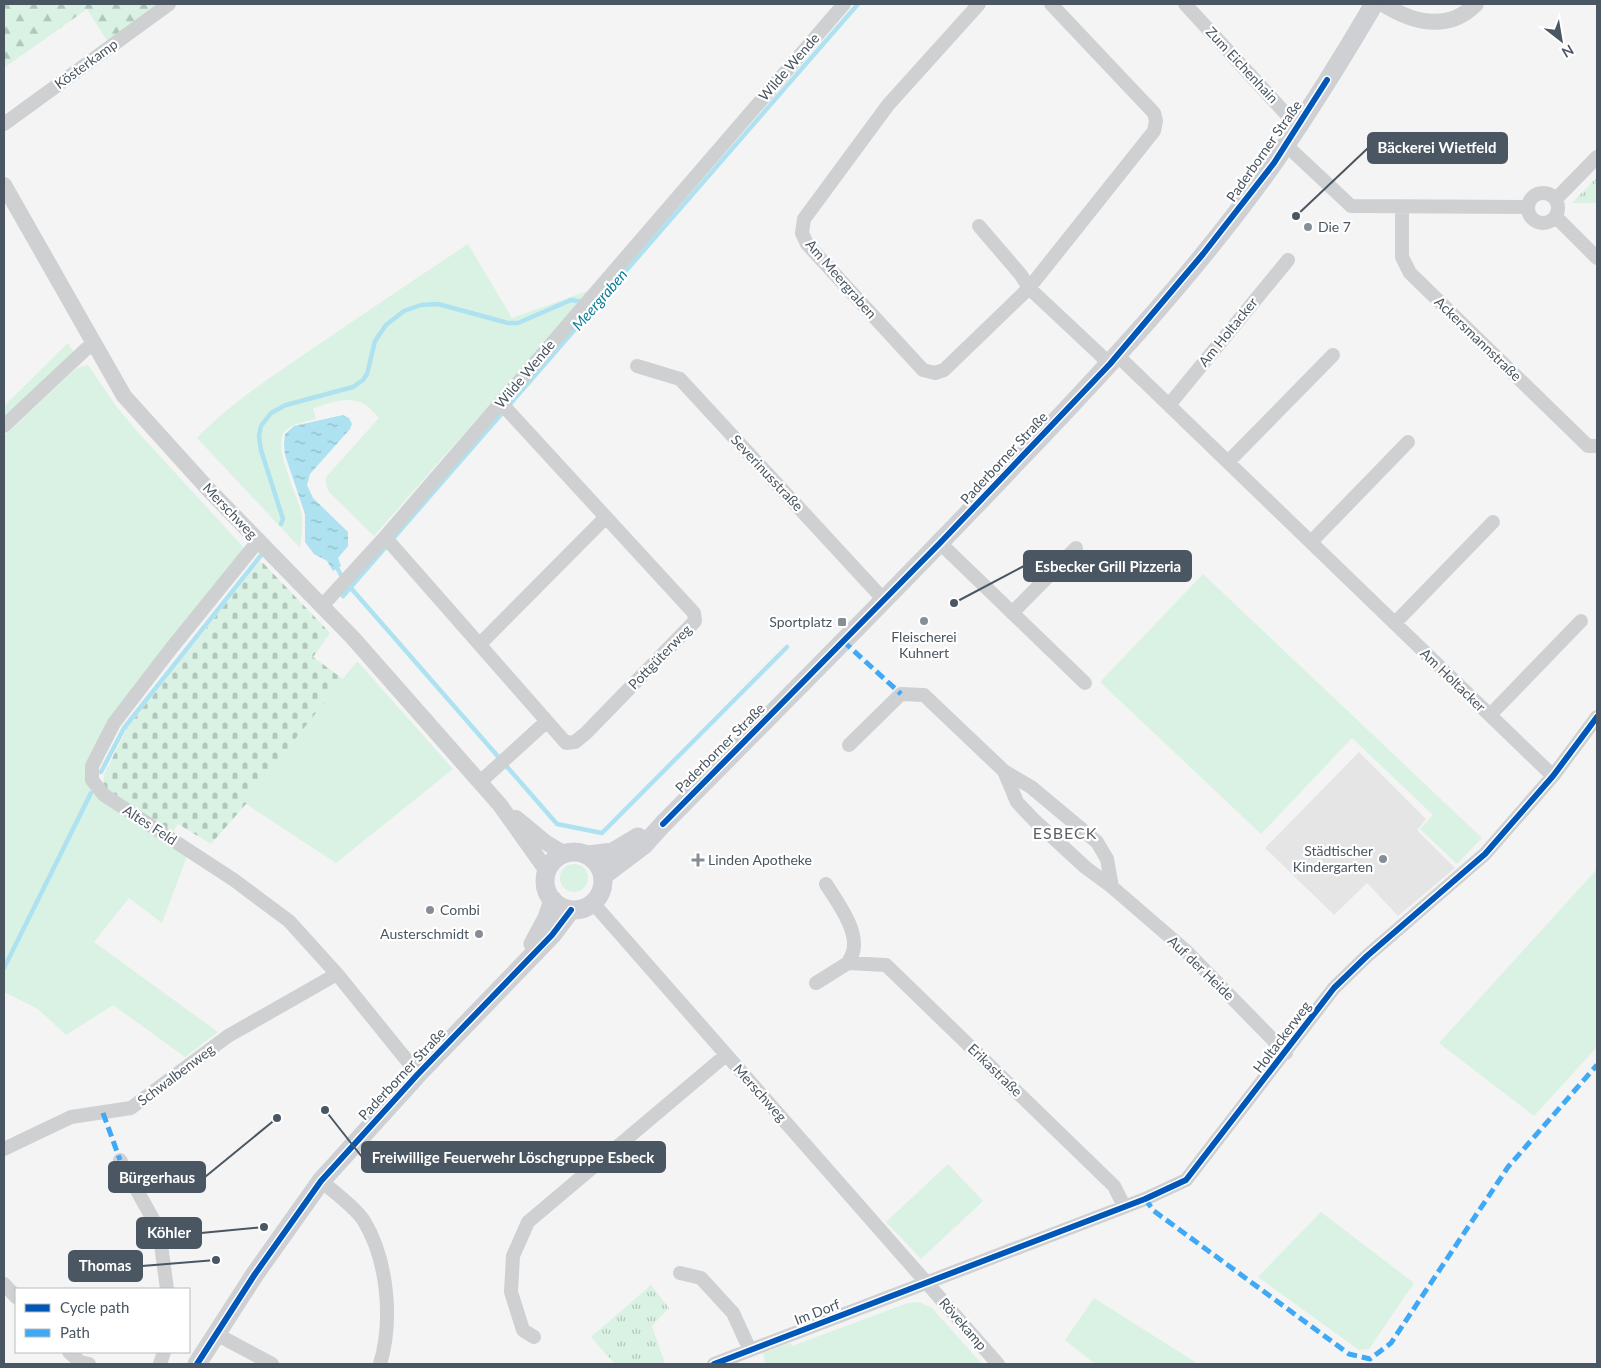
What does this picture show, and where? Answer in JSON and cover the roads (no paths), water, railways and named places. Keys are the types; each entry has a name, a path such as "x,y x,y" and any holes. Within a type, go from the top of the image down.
{"main road":[{"name":"Paderborner Straße","path":"603,876 644,845 940,543 1114,360 1203,254 1286,145 1335,71 1374,4"},
{"name":"Paderborner Straße","path":"565,854 576,852 588,855 613,852 663,824"},
{"path":"565,854 554,860 548,871 547,891 561,907 571,910 587,907 593,903 600,895 603,886 603,876 598,864 588,855"},
{"name":"Paderborner Straße","path":"517,970 547,919 553,900"},
{"name":"Paderborner Straße","path":"197,1364 255,1274 321,1181 418,1074 552,934 571,910"}],"street":[{"name":"Kösterkamp","path":"4,124 169,4"},
{"name":"Wilde Wende","path":"322,606 385,537 844,4"},
{"name":"Am Meergraben","path":"979,4 888,104 804,219 802,233 807,244 923,370 935,373 944,370 1029,288 1154,130 1156,121 1154,113 1051,4"},
{"name":"Zum Eichenhain","path":"1186,4 1298,127"},
{"path":"1383,4 1407,17 1439,23 1456,19 1476,4"},
{"path":"1286,145 1351,206 1528,207"},
{"path":"1556,199 1597,157"},
{"name":"Merschweg","path":"4,185 124,396 202,482 353,638 500,805 548,871"},
{"path":"1546,193 1556,199 1559,208 1556,217 1546,223 1537,222 1530,215 1528,207 1530,200 1537,194 1546,193"},
{"name":"Ackersmannstraße","path":"1402,207 1402,257 1410,273 1588,446 1597,446"},
{"path":"1556,217 1597,258"},
{"path":"979,226 1029,288 1114,360"},
{"name":"Am Holtacker","path":"1169,405 1288,260"},
{"path":"4,426 86,349 94,345"},
{"path":"1228,462 1332,355"},
{"name":"Am Holtacker","path":"1114,360 1169,405 1553,776"},
{"name":"Severinusstraße","path":"637,366 680,379 884,600"},
{"name":"Pottgüterweg","path":"385,537 566,743 575,742 586,733 695,621 694,613 501,403"},
{"path":"1311,542 1408,442"},
{"path":"480,644 606,517"},
{"path":"1395,624 1493,522"},
{"name":"Altes Feld","path":"259,540 114,723 92,766 92,780 104,795 234,880 289,921 337,974 418,1074"},
{"path":"940,543 1085,683"},
{"path":"1012,613 1076,548"},
{"name":"Am Holtacker","path":"1490,715 1581,621"},
{"name":"Auf der Heide","path":"849,745 901,694 924,695 1004,772 1032,787 1097,842 1107,859 1112,887"},
{"name":"Holtackerweg","path":"928,1283 1186,1180 1286,1053 1334,988 1367,956 1485,854 1553,776 1597,717"},
{"path":"480,782 546,722"},
{"name":"Auf der Heide","path":"1004,772 1017,802 1028,814 1085,867 1112,887 1186,950 1286,1053"},
{"name":"Merschweg","path":"500,805 545,842 565,854"},
{"path":"816,983 848,963 854,952 853,936 846,915 826,884"},
{"name":"Merschweg","path":"593,903 928,1283"},
{"name":"Erikastraße","path":"848,963 886,965 1114,1186 1124,1206"},
{"name":"Schwalbenweg","path":"4,1149 71,1117 132,1108 228,1036 337,974"},
{"path":"534,1337 523,1330 511,1292 514,1256 528,1222 726,1055"},
{"path":"120,1160 159,1230 167,1288"},
{"path":"321,1181 363,1220 382,1261 387,1298 384,1350 380,1364"},
{"path":"680,1273 701,1278 733,1313 750,1350"},
{"name":"Im Dorf","path":"714,1364 928,1283"},
{"name":"Rövekamp","path":"928,1283 998,1364"},
{"path":"4,1284 15,1296"},
{"path":"216,1334 272,1364"},
{"path":"71,1353 80,1362 89,1364"}],"water":[{"path":"343,415 349,418 352,424 350,429 310,474 307,485 313,498 348,532 348,546 338,558 341,566 333,571 327,561 314,554 305,542 305,514 285,455 284,445 285,434 294,426"}],"waterway":[{"name":"Meergraben","path":"343,596 858,4"},
{"path":"281,524 283,519 261,450 259,436 261,426 271,413 286,405 353,387 363,380 367,374 375,341 386,325 404,311 421,305 438,304 508,323 518,323 571,300 584,302"},
{"path":"101,772 124,728 262,554"},
{"path":"335,564 341,575"},
{"path":"350,587 557,824 602,833 787,647"},
{"path":"4,968 91,793"}],"place":[{"name":"Bäckerei Wietfeld","path":"1296,216"},
{"name":"Die 7","path":"1308,227"},
{"name":"Esbecker Grill Pizzeria","path":"954,603"},
{"name":"Fleischerei Kuhnert","path":"924,621"},
{"name":"Sportplatz","path":"842,622"},
{"name":"Städtischer Kindergarten","path":"1383,859"},
{"name":"Linden Apotheke","path":"698,860"},
{"name":"Combi","path":"430,910"},
{"name":"Austerschmidt","path":"479,934"},
{"name":"Freiwillige Feuerwehr Löschgruppe Esbeck","path":"325,1110"},
{"name":"Bürgerhaus","path":"277,1118"},
{"name":"Köhler","path":"264,1227"},
{"name":"Thomas","path":"216,1260"}],"district":[{"name":"ESBECK","path":"1065,833"}]}
